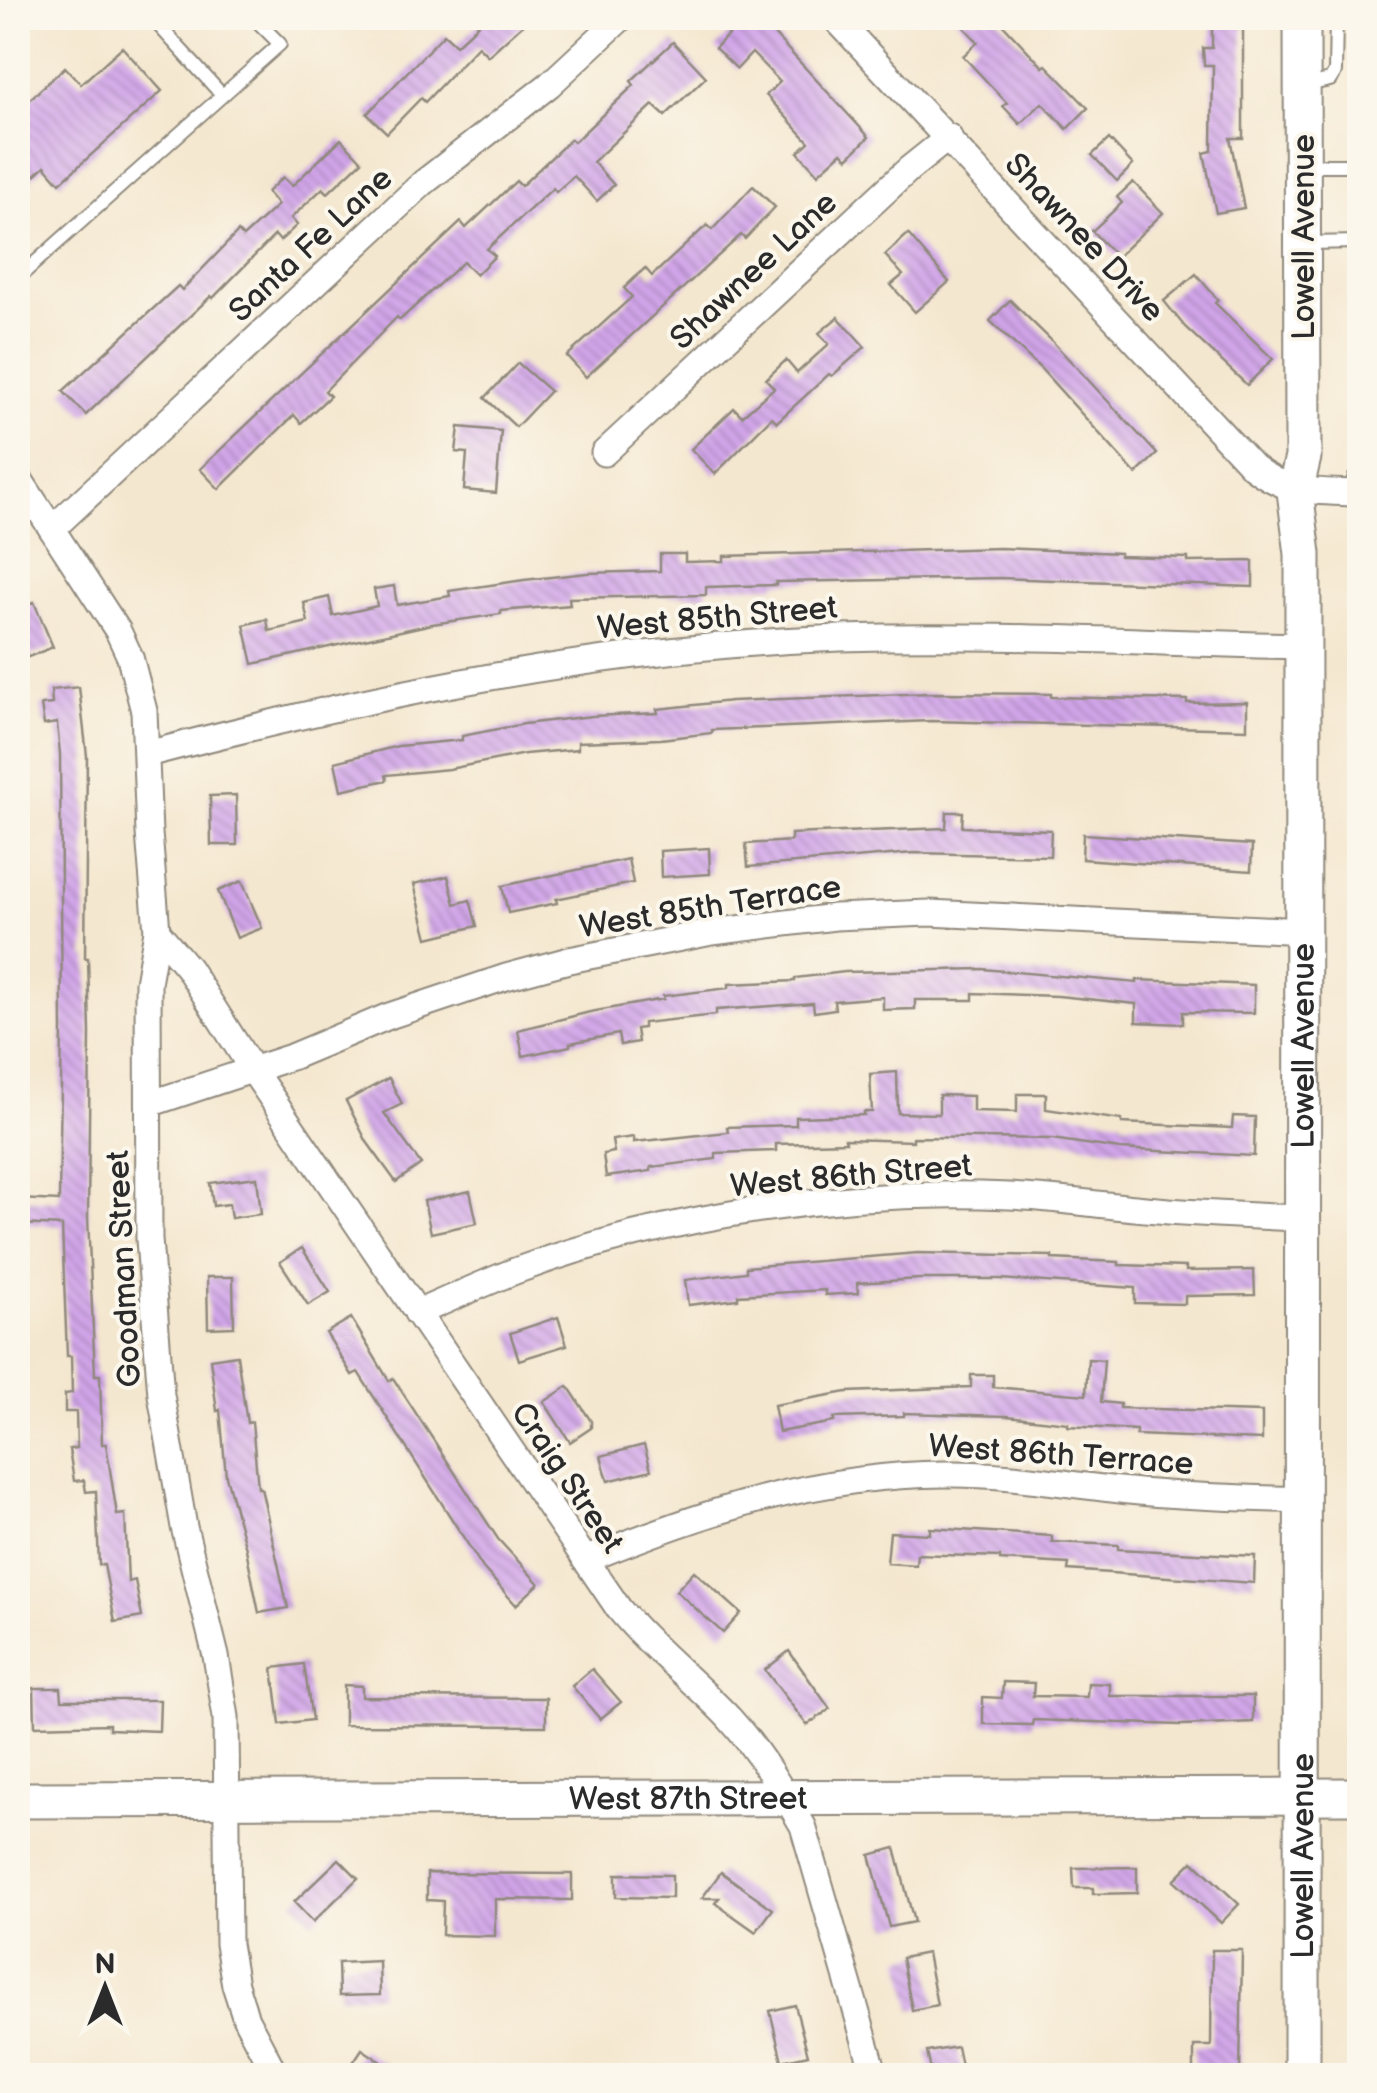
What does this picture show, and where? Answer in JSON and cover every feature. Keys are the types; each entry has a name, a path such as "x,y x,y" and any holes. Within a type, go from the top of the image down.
{"street":[{"name":"Santa Fe Lane","path":"52,529 423,183 549,85 621,18"},
{"name":"Shawnee Drive","path":"836,18 1253,467 1295,491"},
{"name":"Lowell Avenue","path":"1302,18 1303,458 1295,491 1303,554 1302,2076"},
{"name":"Shawnee Lane","path":"604,453 948,137"},
{"name":"Goodman Street","path":"18,478 118,631 140,692 157,931 148,982 149,1239 161,1394 184,1527 216,1656 226,1718 228,1944 246,2018 276,2076"},
{"path":"1295,491 1354,493"},
{"name":"West 85th Street","path":"146,754 288,717 453,682 576,662 734,645 932,636 1303,646"},
{"name":"West 85th Terrace","path":"148,1104 506,977 569,960 712,932 835,917 929,913 1304,931"},
{"name":"Craig Street","path":"157,931 188,968 252,1069 637,1632 696,1684 741,1732 786,1798 803,1826 876,2076"},
{"name":"West 86th Street","path":"417,1313 514,1272 586,1249 739,1214 819,1203 909,1196 1007,1196 1189,1213 1304,1218"},
{"name":"West 86th Terrace","path":"586,1560 728,1507 790,1490 858,1479 948,1474 1036,1478 1180,1496 1304,1500"},
{"name":"West 87th Street","path":"18,1800 1360,1796"}],"lane":[{"path":"152,18 222,95"},
{"path":"18,278 280,44 254,18"},
{"path":"1302,85 1330,80 1335,72 1336,18"},
{"path":"1303,165 1360,164"},
{"path":"1303,243 1360,242"},
{"path":"1354,493 1360,466"}],"building":[{"path":"485,18 530,18 488,56 478,46 425,102 421,98 387,133 367,114 444,34 456,45"},
{"path":"716,18 759,18 869,137 848,158 842,152 818,174 798,152 809,142 766,95 780,82 752,53 737,69 715,48 731,32"},
{"path":"955,18 997,18 1088,108 1067,129 1042,103 1020,124 1003,106 1007,103 963,56 978,42"},
{"path":"1212,18 1243,18 1243,138 1230,138 1244,208 1216,213 1204,153 1212,151 1213,65 1204,65 1203,48 1212,48"},
{"path":"673,42 706,77 665,116 653,105 593,162 614,185 597,201 574,176 556,192 553,188 487,249 495,256 476,275 463,262 400,320 397,317 325,391 330,396 301,423 294,415 219,489 200,469 461,222 466,228 516,181 521,186 571,139 574,142"},
{"path":"122,47 162,91 60,183 45,166 18,191 18,110 65,67 81,84"},
{"path":"341,139 362,161 328,193 323,188 291,218 297,225 280,241 275,235 86,415 63,391 178,286 182,290 238,232 243,237 278,205 267,192 283,177 292,186"},
{"path":"1109,139 1133,165 1117,181 1092,155"},
{"path":"1133,182 1163,213 1117,257 1092,231 1122,203 1117,197"},
{"path":"753,186 775,207 745,239 741,235 586,377 567,356 632,297 624,288 645,268 652,276 707,225 712,230"},
{"path":"908,234 949,282 915,312 891,285 903,275 885,255"},
{"path":"1196,274 1218,300 1215,303 1273,359 1247,385 1185,327 1164,301"},
{"path":"1010,300 1157,454 1136,474 1041,369 990,321"},
{"path":"838,317 865,347 777,422 772,417 715,474 691,449 734,408 742,416 774,388 766,379 786,360 797,373 829,344 819,333"},
{"path":"518,363 550,391 516,427 485,398"},
{"path":"459,427 501,431 496,493 464,490 467,453 456,452"},
{"path":"1000,548 1188,558 1188,562 1253,561 1253,587 999,578 706,587 706,595 569,598 570,605 501,611 253,664 244,625 267,619 269,631 308,622 304,603 329,597 333,616 377,606 374,589 394,586 397,605 450,596 449,591 524,580 660,571 660,554 685,554 685,562 724,561 724,556"},
{"path":"34,602 53,647 28,657 18,631 18,609"},
{"path":"79,687 87,756 88,1218 95,1375 100,1375 102,1444 106,1444 117,1515 125,1514 128,1582 135,1580 142,1617 115,1622 104,1565 99,1565 96,1491 86,1492 84,1480 74,1481 69,1449 77,1448 76,1412 65,1412 65,1394 72,1393 62,1226 20,1224 20,1199 59,1201 60,754 57,723 44,725 41,705 52,704 51,690"},
{"path":"931,693 1247,702 1247,729 931,721 712,730 661,739 578,742 578,749 386,775 387,780 341,790 335,762 398,746 462,740 462,736 524,724 592,716 658,713 657,709 731,701"},
{"path":"236,795 237,845 211,845 210,796"},
{"path":"947,812 963,812 962,827 1051,830 1050,856 913,853 748,867 746,844 791,841 791,834 946,828"},
{"path":"1083,834 1252,845 1251,871 1082,859"},
{"path":"709,848 710,874 661,877 660,851"},
{"path":"628,859 633,883 508,913 502,886"},
{"path":"448,876 455,904 470,900 477,926 428,938 414,884"},
{"path":"242,881 262,928 237,938 218,891"},
{"path":"983,969 1137,983 1254,985 1254,1013 1183,1012 1183,1024 1136,1022 1136,1004 973,993 973,1000 915,1000 915,1009 883,1010 883,997 834,1001 835,1009 814,1012 813,1003 716,1010 716,1015 643,1023 643,1028 636,1029 638,1042 620,1045 618,1034 523,1056 518,1030 664,999 663,996 729,988 729,984 795,981 845,972"},
{"path":"897,1072 898,1113 939,1114 939,1095 973,1096 973,1111 1017,1112 1017,1094 1046,1094 1046,1109 1122,1123 1232,1128 1233,1116 1255,1117 1254,1156 1120,1149 1052,1139 845,1139 846,1142 776,1144 776,1151 716,1153 716,1159 606,1177 603,1154 614,1152 612,1140 634,1137 634,1142 728,1132 727,1127 796,1125 796,1117 864,1115 872,1112 870,1074"},
{"path":"389,1078 402,1104 384,1113 421,1164 396,1182 367,1142 346,1101"},
{"path":"257,1177 261,1214 231,1218 229,1204 213,1206 210,1183"},
{"path":"470,1191 477,1223 431,1233 424,1201"},
{"path":"302,1248 330,1292 308,1305 280,1262"},
{"path":"918,1253 1052,1256 1119,1265 1186,1267 1186,1271 1254,1270 1255,1295 1185,1296 1185,1304 1135,1303 1135,1288 1000,1279 919,1279 857,1283 858,1293 825,1295 825,1290 738,1295 738,1299 688,1305 685,1280 746,1272 746,1267"},
{"path":"207,1277 233,1277 234,1327 208,1328"},
{"path":"558,1317 567,1345 519,1360 510,1333"},
{"path":"351,1318 389,1381 393,1378 498,1539 539,1584 516,1605 483,1568 358,1372 352,1375 326,1333"},
{"path":"237,1355 247,1423 252,1422 258,1488 288,1608 259,1613 226,1476 210,1359"},
{"path":"1088,1359 1104,1360 1101,1402 1120,1404 1120,1408 1262,1412 1262,1440 1136,1435 1136,1430 1068,1426 1007,1416 904,1413 834,1418 834,1422 779,1432 774,1405 847,1392 971,1387 971,1375 993,1375 993,1387 1086,1395"},
{"path":"568,1386 591,1421 591,1428 570,1442 544,1402"},
{"path":"644,1445 651,1470 608,1481 601,1456"},
{"path":"930,1528 1052,1536 1052,1542 1118,1545 1118,1549 1255,1556 1254,1583 1068,1570 1069,1564 1000,1557 917,1554 916,1565 887,1563 890,1532 930,1534"},
{"path":"694,1571 741,1613 723,1633 676,1591"},
{"path":"789,1651 830,1709 807,1725 765,1670"},
{"path":"304,1664 312,1720 280,1724 273,1668"},
{"path":"592,1669 621,1702 600,1719 572,1686"},
{"path":"1003,1682 1034,1683 1033,1696 1087,1697 1088,1683 1110,1684 1110,1696 1253,1696 1253,1722 1182,1725 1033,1720 1032,1725 983,1724 983,1697 1002,1698"},
{"path":"344,1685 362,1686 362,1697 546,1698 546,1726 344,1725"},
{"path":"34,1688 61,1688 62,1700 160,1700 159,1731 109,1729 109,1724 35,1726"},
{"path":"895,1848 914,1922 889,1927 870,1855"},
{"path":"339,1859 358,1878 313,1922 294,1902"},
{"path":"1193,1861 1239,1904 1221,1923 1174,1880"},
{"path":"1137,1867 1137,1893 1093,1894 1093,1888 1074,1888 1073,1868"},
{"path":"721,1872 773,1909 756,1932 715,1903 719,1898 702,1898"},
{"path":"427,1873 572,1874 572,1900 495,1899 495,1936 442,1935 443,1901 427,1900"},
{"path":"616,1874 672,1875 672,1898 616,1897"},
{"path":"1212,1950 1242,1950 1240,2076 1194,2074 1194,2046 1211,2046"},
{"path":"927,1953 937,2005 912,2010 902,1958"},
{"path":"379,1961 380,1995 339,1996 338,1963"},
{"path":"795,2005 808,2055 782,2061 770,2011"},
{"path":"957,2047 963,2076 932,2076 927,2052"},
{"path":"362,2049 402,2076 344,2076"}]}
